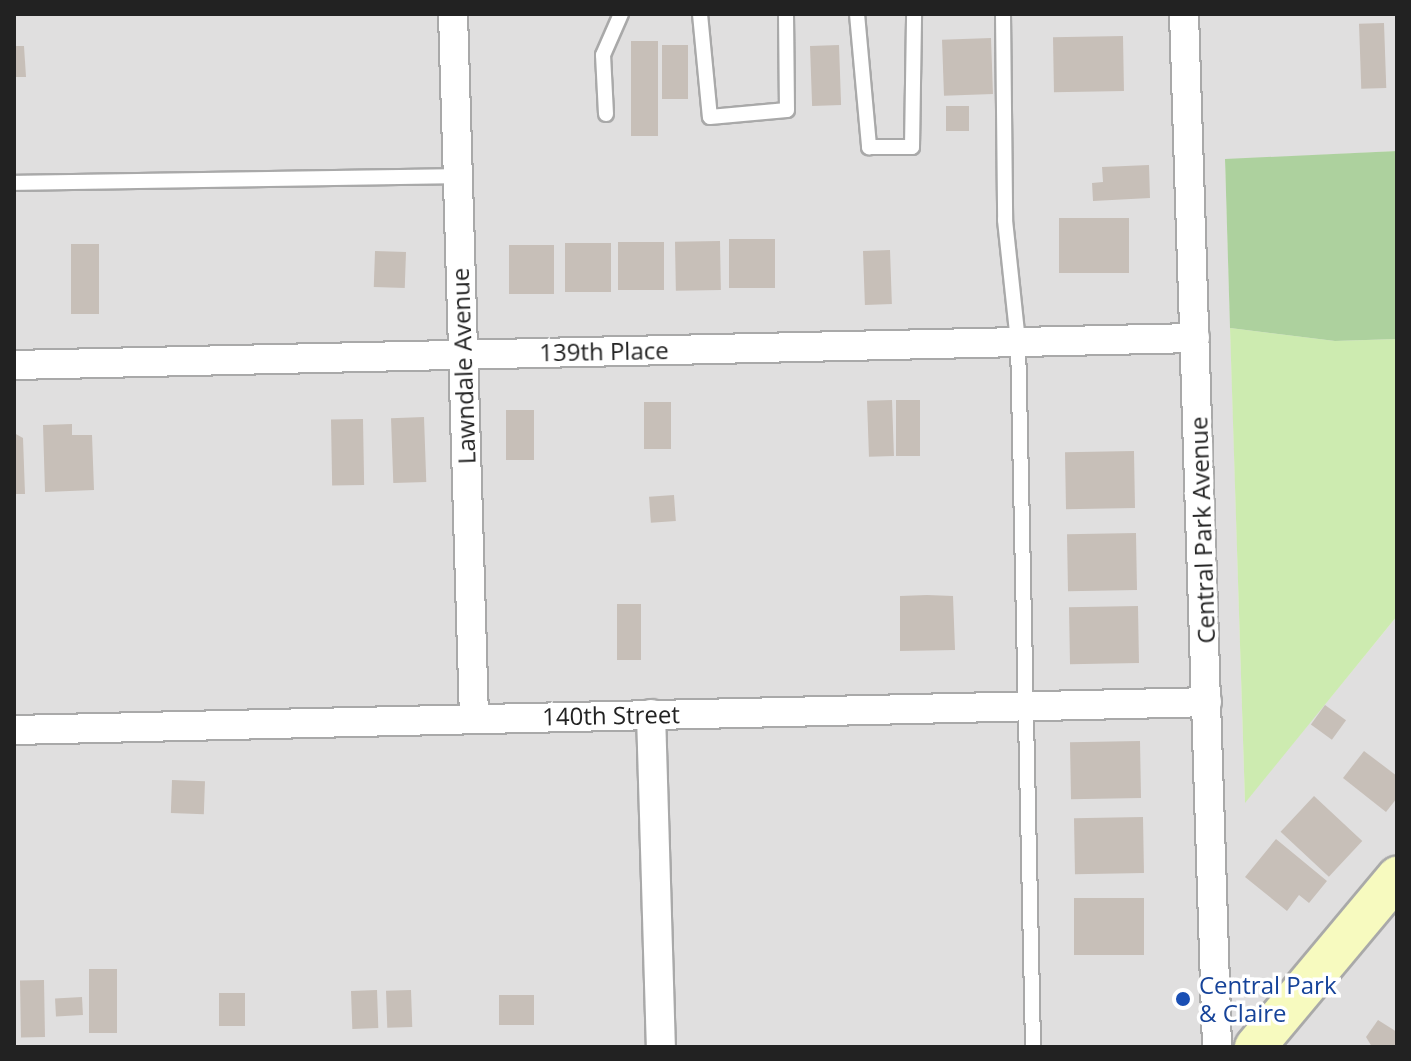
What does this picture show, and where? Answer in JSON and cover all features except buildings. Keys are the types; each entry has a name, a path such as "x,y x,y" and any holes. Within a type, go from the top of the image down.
{"street":[{"name":"Lawndale Avenue","path":"453,14 474,718"},
{"name":"Central Park Avenue","path":"1184,14 1217,1047"},
{"name":"139th Place","path":"14,365 1195,338"},
{"name":"140th Street","path":"14,730 1207,702"},
{"path":"651,714 661,1047"},
{"path":"1255,1047 1397,877"}],"lane":[{"path":"606,114 603,55 621,14"},
{"path":"700,14 710,117 787,110 786,14"},
{"path":"857,14 869,147 912,147 914,14"},
{"path":"1003,14 1005,220 1018,341 1033,1047"},
{"path":"14,183 458,176"}],"shaded area":[{"path":"14,14 1397,14 1397,151 1225,160 1245,802 1397,616 1397,1047 14,1047"}],"green space":[{"path":"1397,151 1397,339 1335,341 1230,328 1225,159"},
{"path":"1230,328 1335,341 1397,339 1397,616 1245,803"}],"place":[{"name":"Central Park & Claire","path":"1183,999"}]}
